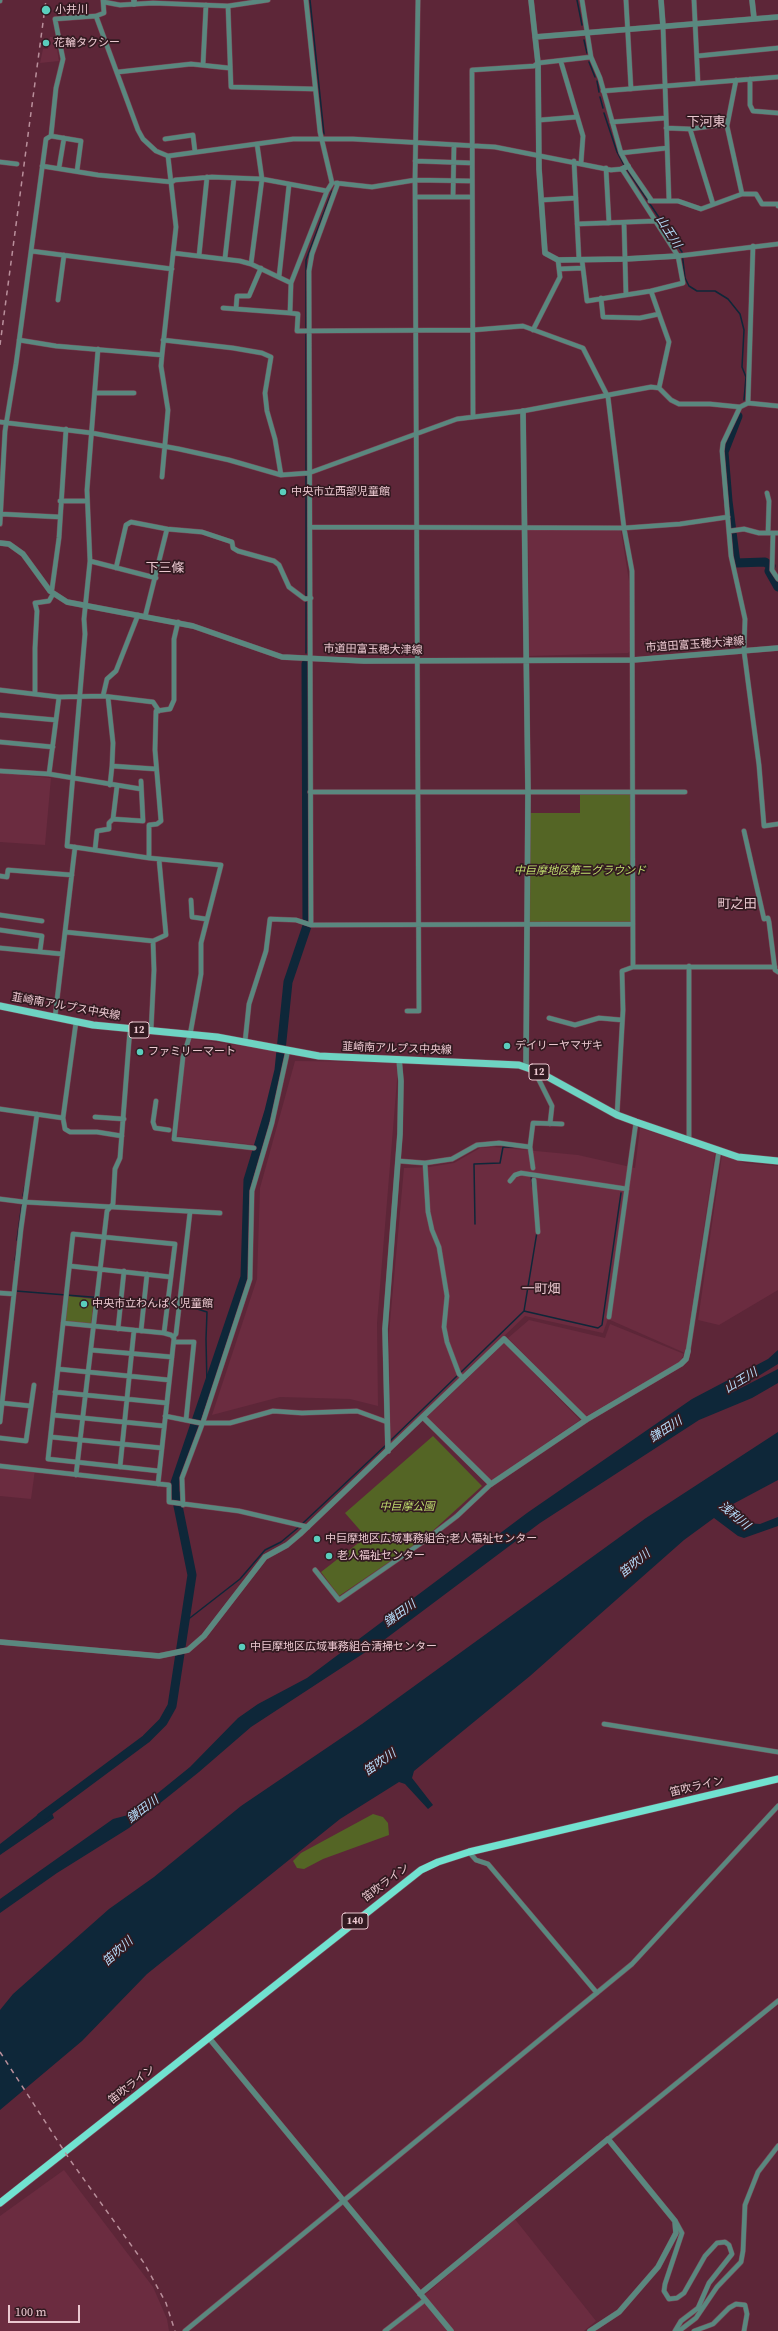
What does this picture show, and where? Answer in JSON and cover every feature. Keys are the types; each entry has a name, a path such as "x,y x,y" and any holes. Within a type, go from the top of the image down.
{"highway":[{"name":"笛吹ライン","path":"0,2203 209,2038 399,1885 432,1864 469,1852 778,1779"}],"main road":[{"name":"韮崎南アルプス中央線","path":"0,1006 76,1022 130,1030 190,1035 245,1042 334,1058 399,1059 526,1067 617,1115 738,1156 778,1161"}],"street":[{"path":"51,136 56,88 63,59 55,19 104,14 104,1 190,2 206,5 228,6 268,0"},
{"path":"306,0 315,89 322,138 335,183 311,260 307,473 310,527 308,598 311,659 308,924"},
{"path":"406,1012 419,1012 416,435 417,330 415,180 418,0"},
{"path":"531,0 538,64 540,120 539,154 545,253 558,260 625,259 682,256 778,244"},
{"path":"574,161 577,224 587,301 626,296 683,283 682,256 655,221 648,202 625,168 600,78 591,57 582,0"},
{"path":"626,0 629,29 631,89"},
{"path":"661,0 669,200"},
{"path":"694,0 698,83"},
{"path":"752,0 754,18"},
{"path":"203,65 206,5"},
{"path":"228,6 229,68 231,87 315,89"},
{"path":"96,16 143,139 156,150 168,156 293,139 322,138 472,145 539,154 606,168 625,168"},
{"path":"535,37 778,17"},
{"path":"696,56 778,48"},
{"path":"473,417 472,70 534,66 538,64 591,57"},
{"path":"561,62 583,136 581,163"},
{"path":"118,72 173,66 203,65 229,68"},
{"path":"603,91 778,77"},
{"path":"750,79 750,105 753,111 778,113"},
{"path":"736,80 727,126 742,194"},
{"path":"540,120 577,117"},
{"path":"612,122 666,118"},
{"path":"666,128 690,128 720,125 727,126"},
{"path":"690,128 713,204"},
{"path":"165,138 193,135 195,152"},
{"path":"0,524 5,431 19,340 46,139 51,136 81,141 77,171"},
{"path":"59,168 64,138"},
{"path":"251,264 262,179 257,144"},
{"path":"453,197 454,145"},
{"path":"621,153 667,148"},
{"path":"162,477 168,410 161,366 176,227 168,156"},
{"path":"415,161 472,162"},
{"path":"0,162 17,164"},
{"path":"42,166 172,182 175,180 207,177 262,179 327,191"},
{"path":"606,168 609,223"},
{"path":"625,168 648,202"},
{"path":"199,256 207,177"},
{"path":"226,258 234,178"},
{"path":"335,183 372,187 415,180 472,181"},
{"path":"290,313 291,283 327,191 335,183"},
{"path":"279,277 289,185"},
{"path":"648,202 669,200 702,209 742,194 756,194 762,204 778,205"},
{"path":"416,197 472,197"},
{"path":"542,200 576,198"},
{"path":"577,224 655,221"},
{"path":"624,223 626,296"},
{"path":"748,403 753,246"},
{"path":"31,251 172,269"},
{"path":"174,253 226,258 251,264 291,283"},
{"path":"58,300 64,255"},
{"path":"533,330 560,277 558,260"},
{"path":"236,309 236,296 250,296 261,268"},
{"path":"559,269 583,268"},
{"path":"651,291 668,342 659,388"},
{"path":"601,298 604,317 640,318 659,314"},
{"path":"223,308 298,314 297,331 309,332 473,330 523,326 583,348 608,397 624,528 632,571 633,967"},
{"path":"19,340 56,346 162,355"},
{"path":"163,340 233,348 262,353 271,357 265,393 267,411 275,439 280,475"},
{"path":"98,349 87,501 90,561 85,606 81,697 72,779 68,846 149,858 221,865 201,943 201,974 190,1035 183,1057 174,1139 254,1148"},
{"path":"0,422 92,433 229,460 280,475 307,473 457,419 523,411 608,397 651,387 659,388 671,400 679,404 710,404 740,407 748,403 778,406"},
{"path":"95,393 134,393"},
{"path":"740,407 723,443 722,451 731,556 745,619 744,651 759,764 764,826 778,824"},
{"path":"523,411 528,792 526,1067 535,1073 552,1106 550,1124"},
{"path":"35,694 35,648 38,611 35,603 50,601 59,538 60,501 66,430"},
{"path":"767,493 773,533 772,570 778,579"},
{"path":"60,501 87,501"},
{"path":"0,514 60,517"},
{"path":"310,527 624,528 680,524 728,517"},
{"path":"116,568 126,525 131,522 167,529 216,535 232,542 233,548 238,551 274,561 279,565 289,587 308,598"},
{"path":"145,617 156,578 167,529"},
{"path":"730,531 744,529 759,533 773,533"},
{"name":"市道田富玉穂大津線","path":"0,543 9,544 23,554 51,593 67,602 178,622 205,629 276,655 311,659 418,661 633,660 778,648"},
{"path":"90,561 156,578"},
{"path":"110,785 113,744 105,696 107,679 116,671 138,615"},
{"path":"149,858 149,825 157,824 161,821 156,769 156,711 170,709 174,700 174,640 178,622"},
{"path":"0,690 59,697 105,696 153,702 159,711"},
{"path":"49,774 59,697"},
{"path":"0,715 56,720"},
{"path":"0,742 53,747"},
{"path":"112,766 156,769"},
{"path":"0,771 49,774 141,790"},
{"path":"113,819 143,821 141,781"},
{"path":"95,850 98,831 109,829 109,823 113,819 117,786"},
{"path":"310,792 685,792"},
{"path":"744,831 764,919 768,918 769,922 775,967 778,972"},
{"path":"55,1017 75,847"},
{"path":"65,932 153,941 166,935 159,859"},
{"path":"0,876 7,877 8,870 72,875"},
{"path":"191,900 192,917 206,919"},
{"path":"0,915 42,921"},
{"path":"245,1042 249,1004 266,951 270,919 296,920 308,924 633,924"},
{"path":"0,930 42,936 40,951"},
{"path":"151,1031 154,970 153,941"},
{"path":"0,948 62,954"},
{"path":"689,966 689,1140"},
{"path":"617,1115 622,1020 622,971 633,967 775,967"},
{"path":"549,1018 575,1025 599,1018 622,1020"},
{"path":"76,1022 63,1118 65,1129 70,1132 102,1133 122,1136"},
{"path":"76,1476 84,1418 107,1211 113,1204 115,1169 120,1158 130,1030"},
{"path":"182,1504 182,1478 250,1279 252,1191 272,1124 284,1049"},
{"path":"388,1451 386,1329 399,1161 401,1110 399,1059"},
{"path":"156,1101 153,1122 155,1128 169,1130"},
{"path":"0,1109 63,1118"},
{"path":"0,1422 24,1202 37,1114"},
{"path":"95,1117 124,1119"},
{"path":"609,1317 636,1122"},
{"path":"533,1168 530,1147 533,1123 562,1124"},
{"path":"399,1161 425,1163 452,1159 477,1144 484,1143 530,1147"},
{"path":"315,1570 339,1600 427,1539 457,1516 491,1484 586,1420 681,1364 686,1359 719,1150"},
{"path":"425,1163 428,1212 432,1230 439,1247 447,1296 444,1327 456,1368 464,1378"},
{"path":"510,1181 515,1175 521,1173 627,1188"},
{"path":"534,1180 538,1232"},
{"path":"0,1199 24,1202 220,1213"},
{"path":"158,1484 169,1380 174,1339 176,1334 190,1212"},
{"path":"159,1471 48,1459 73,1234 175,1244 164,1334"},
{"path":"70,1266 171,1277"},
{"path":"118,1329 124,1271"},
{"path":"141,1331 147,1274"},
{"path":"0,1293 15,1293"},
{"path":"63,1323 164,1334 174,1339 194,1342 186,1420"},
{"path":"120,1467 134,1330"},
{"path":"0,1642 159,1656 186,1650 204,1636 264,1557 287,1545 308,1527 504,1339 586,1420"},
{"path":"91,1350 172,1357"},
{"path":"58,1369 169,1380"},
{"path":"0,1438 26,1441 34,1385"},
{"path":"56,1392 167,1403"},
{"path":"2,1403 31,1406"},
{"path":"165,1416 192,1422 230,1422 273,1411 302,1413 356,1411 387,1422"},
{"path":"53,1414 164,1426"},
{"path":"423,1417 491,1484"},
{"path":"50,1437 162,1448"},
{"path":"0,1466 76,1476 169,1485 169,1502 239,1511 308,1527"},
{"path":"604,1724 778,1752"},
{"path":"185,2331 632,1964 778,1806"},
{"path":"469,1852 476,1860 488,1864 597,1993"},
{"path":"420,2294 778,2001"},
{"path":"209,2038 451,2331"},
{"path":"608,2140 675,2221 682,2233 665,2284 664,2291 669,2299 677,2298 684,2293 705,2256 717,2243 725,2242 729,2245 732,2254 709,2283 698,2308 681,2321 675,2331"},
{"path":"679,2331 696,2318 717,2287 741,2262 744,2251 745,2205 758,2172 778,2146"},
{"path":"590,2331 619,2312 658,2267 676,2233 675,2221"},
{"path":"385,2331 425,2300"},
{"path":"694,2331 713,2324 729,2308 736,2304 744,2305 747,2314 744,2331"}],"shaded area":[{"path":"50,37 55,37 59,61 40,63 43,49 48,49"},
{"path":"528,530 621,531 629,581 630,651 628,653 529,656"},
{"path":"0,773 51,778 45,845 0,842"},
{"path":"192,1039 278,1051 276,1072 255,1145 177,1136 185,1059"},
{"path":"295,1061 396,1062 398,1068 377,1323 378,1406 350,1399 280,1397 212,1415 257,1279 260,1188"},
{"path":"640,1128 715,1153 685,1353 608,1319 603,1333 525,1316 390,1445 389,1333 404,1168 429,1167 454,1163 480,1148 494,1147 578,1155 635,1168"},
{"path":"722,1155 745,1163 778,1166 778,1290 719,1325 698,1320"},
{"path":"529,1320 605,1338 610,1324 684,1354 680,1362 585,1417 508,1338"},
{"path":"504,1343 580,1420 491,1481 427,1417"},
{"path":"0,1466 35,1470 31,1499 0,1496"},
{"path":"64,2170 153,2287 167,2319 169,2331 0,2331 0,2216"},
{"path":"514,2218 596,2321 584,2331 383,2331"}],"green space":[{"name":"中巨摩地区第二グラウンド","path":"633,791 633,924 526,924 528,813 580,813 580,792"},
{"path":"68,1296 94,1299 91,1324 65,1321"},
{"name":"中巨摩公園","path":"433,1436 482,1486 426,1537 339,1596 321,1572 366,1537 345,1513"},
{"path":"373,1814 383,1817 388,1823 389,1835 323,1859 304,1869 297,1868 293,1861 301,1853"}],"water":[{"name":"鎌田川","path":"778,1350 778,1364 729,1394 778,1369 778,1383 752,1398 699,1420 540,1523 384,1640 251,1727 199,1772 129,1828 57,1873 0,1913 0,1899 113,1819 132,1814 190,1767 238,1718 258,1704 307,1678 527,1513 692,1399 768,1359"},
{"path":"778,1432 778,1480 733,1504 748,1523 760,1524 778,1517 778,1526 744,1538 738,1536 714,1518 684,1540 530,1676 414,1771 412,1778 433,1805 428,1809 405,1784 399,1782 340,1819 147,1974 82,2041 0,2110 0,2010 13,1994 109,1909 154,1877 241,1806 362,1724 646,1518"},
{"path":"49,1806 54,1818 0,1855 0,1844"}],"waterway":[{"path":"310,0 324,134"},
{"name":"山王川","path":"577,0 582,25"},
{"name":"山王川","path":"584,40 587,53"},
{"name":"山王川","path":"589,62 595,77"},
{"name":"山王川","path":"597,81 599,92"},
{"name":"山王川","path":"600,97 603,108"},
{"name":"山王川","path":"604,113 617,152 624,165"},
{"name":"山王川","path":"626,168 682,252 685,278 689,286 697,291 715,291 728,299 740,314 744,330 742,367 746,377 744,400"},
{"path":"306,330 306,260 332,191"},
{"path":"306,333 306,471"},
{"name":"山王川","path":"738,416 724,452 728,501 736,563 765,562 771,566 769,571 778,587"},
{"path":"306,475 306,653"},
{"path":"41,1817 146,1739 163,1722 172,1706 192,1575 175,1491 175,1483 245,1277 248,1180 269,1111 279,1070 288,982 307,926 306,664"},
{"path":"475,1224 474,1164 500,1163 503,1147 514,1147"},
{"path":"531,1176 533,1190"},
{"path":"23,1196 25,1185"},
{"path":"524,1311 598,1328 602,1325 621,1193"},
{"path":"17,1240 22,1203"},
{"path":"390,1441 524,1311 537,1232"},
{"path":"15,1260 17,1248"},
{"path":"16,1291 166,1303"},
{"path":"169,1304 177,1304"},
{"path":"181,1304 207,1312 207,1386"},
{"path":"302,1524 386,1445"},
{"path":"186,1621 240,1579 265,1550 281,1542 299,1527"}],"railway":[{"path":"0,345 46,0"},
{"path":"0,2052 70,2160 144,2263 166,2303 175,2331"}],"place":[{"name":"小井川","path":"46,10"},
{"name":"花輪タクシー","path":"46,43"},
{"name":"中央市立西部児童館","path":"283,492"},
{"name":"デイリーヤマザキ","path":"507,1046"},
{"name":"ファミリーマート","path":"140,1052"},
{"name":"中央市立わんぱく児童館","path":"84,1304"},
{"name":"中巨摩地区広域事務組合;老人福祉センター","path":"317,1539"},
{"name":"老人福祉センター","path":"329,1556"},
{"name":"中巨摩地区広域事務組合清掃センター","path":"242,1647"}],"district":[{"name":"下河東","path":"706,123"},
{"name":"下三條","path":"165,569"},
{"name":"町之田","path":"737,905"},
{"name":"一町畑","path":"541,1290"}],"water label":[{"name":"浅利川","path":"734,1516"},
{"name":"笛吹川","path":"635,1564"},
{"name":"笛吹川","path":"380,1763"},
{"name":"笛吹川","path":"118,1952"}]}
